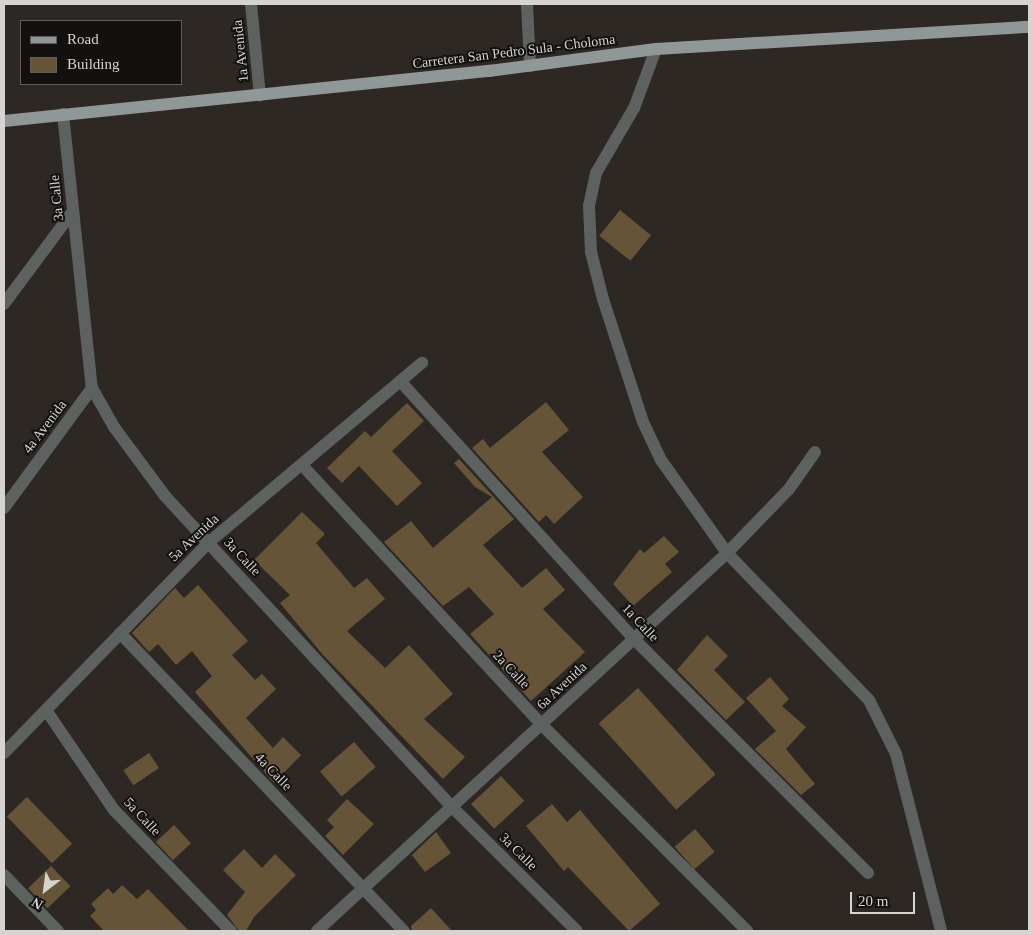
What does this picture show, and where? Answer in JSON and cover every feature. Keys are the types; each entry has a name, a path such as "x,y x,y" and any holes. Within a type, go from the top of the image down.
{"main road":[{"name":"Carretera San Pedro Sula - Choloma","path":"4,121 260,96 530,66 656,49 1029,27"}],"street":[{"name":"1a Avenida","path":"251,4 260,96"},
{"path":"527,4 530,66"},
{"path":"656,49 634,108 596,173 589,206 591,252 643,422 661,460 727,553 869,700 896,754 940,931"},
{"name":"3a Calle","path":"63,114 92,388 114,427 165,496 208,543 453,808 577,931"},
{"path":"4,304 74,211"},
{"name":"5a Avenida","path":"4,753 208,543 422,363"},
{"name":"1a Calle","path":"401,382 634,639 868,873"},
{"name":"4a Avenida","path":"4,508 92,388"},
{"name":"6a Avenida","path":"317,931 453,808 727,553 789,490 815,452"},
{"name":"2a Calle","path":"302,464 542,725 747,931"},
{"name":"4a Calle","path":"120,633 404,931"},
{"name":"5a Calle","path":"46,710 114,810 231,931"},
{"path":"4,875 58,931"}],"building":[{"path":"620,210 651,235 630,261 599,236"},
{"path":"546,402 569,430 542,452 583,497 554,524 546,515 539,522 472,448 483,439 490,448"},
{"path":"407,403 424,421 392,451 422,483 397,506 359,466 342,483 327,468 365,431 371,437"},
{"path":"459,459 514,519 483,545 522,588 546,568 565,590 543,609 585,652 531,701 470,634 494,614 469,587 443,606 384,542 411,521 433,548 492,497 475,487 454,463"},
{"path":"302,512 325,534 316,543 354,588 367,578 385,599 347,631 385,668 409,645 453,694 424,719 465,757 443,779 323,655 280,603 290,595 254,560"},
{"path":"664,536 679,552 665,564 672,572 633,606 613,584 640,549 644,553"},
{"path":"198,585 248,641 232,655 255,680 262,674 276,689 246,718 273,748 283,737 301,755 274,783 195,692 212,676 192,651 176,665 158,644 149,652 132,633 175,588 184,598"},
{"path":"707,635 728,656 714,670 745,702 726,720 677,670"},
{"path":"770,677 789,699 782,706 806,727 786,749 815,784 801,795 755,749 776,731 746,698"},
{"path":"638,688 716,774 676,810 599,723"},
{"path":"354,742 376,767 342,796 320,772"},
{"path":"149,753 159,768 133,785 123,770"},
{"path":"501,776 524,801 494,829 471,804"},
{"path":"27,797 72,844 52,863 7,816"},
{"path":"347,799 374,824 343,855 325,836 334,827 327,820"},
{"path":"552,804 567,822 580,810 660,904 629,931 568,867 564,871 526,826"},
{"path":"174,825 191,843 173,860 156,842"},
{"path":"695,829 715,852 694,869 675,847"},
{"path":"436,832 451,853 425,872 412,855"},
{"path":"244,849 262,868 275,854 296,875 254,917 246,931 239,931 227,915 245,892 223,870"},
{"path":"51,866 70,886 47,908 28,888"},
{"path":"122,885 137,899 148,889 189,931 104,931 90,916 96,910 91,904 108,888 113,894"},
{"path":"431,908 452,931 412,931 411,926"}]}
